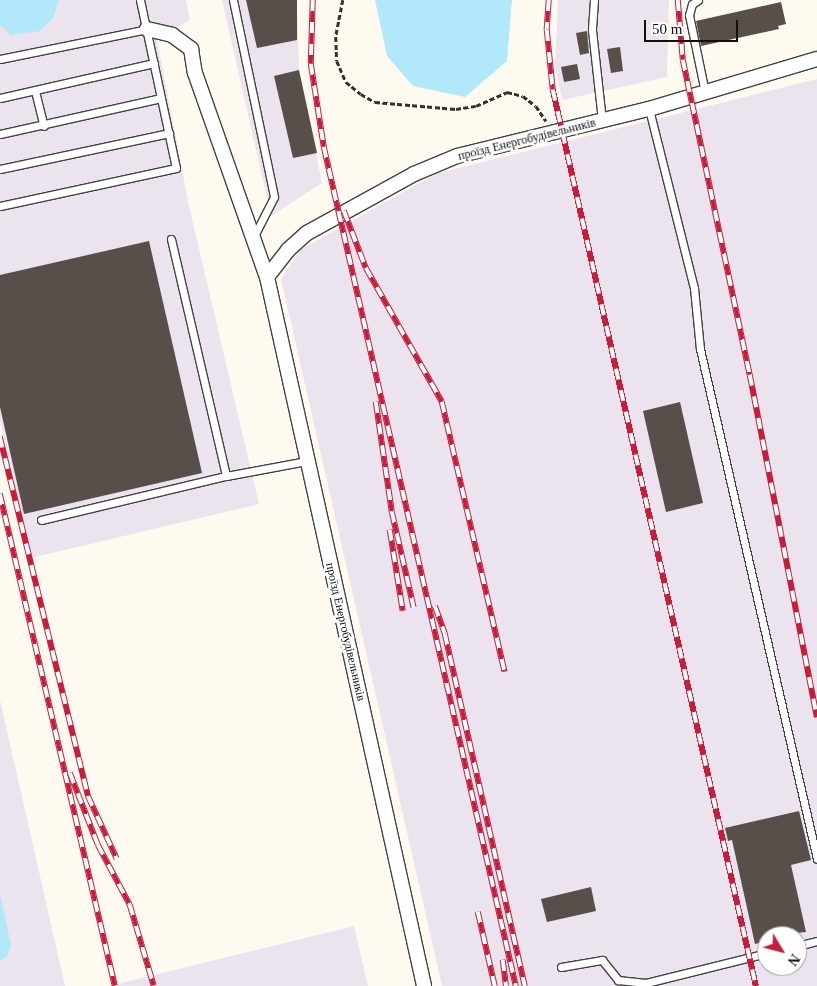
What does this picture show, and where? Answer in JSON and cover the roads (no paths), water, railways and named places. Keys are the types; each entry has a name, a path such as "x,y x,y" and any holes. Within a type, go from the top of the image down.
{"street":[{"name":"проїзд Енергобудівельників","path":"147,29 172,35 191,49 195,73 267,277 424,986"},
{"name":"проїзд Енергобудівельників","path":"267,277 288,250 307,233 414,174 457,156 602,121 817,59"}],"lane":[{"path":"0,206 176,168 140,0"},
{"path":"234,0 274,197 254,237"},
{"path":"594,0 592,30 602,121"},
{"path":"698,0 692,4 689,15 704,92"},
{"path":"0,58 147,29"},
{"path":"0,98 154,63"},
{"path":"36,91 44,126"},
{"path":"0,134 44,126 161,98"},
{"path":"649,108 694,288 700,350 817,859"},
{"path":"0,169 169,133"},
{"path":"171,239 226,476"},
{"path":"41,520 226,476 307,461"},
{"path":"562,966 602,960 618,980 646,983 757,955"}],"water":[{"path":"0,0 59,0 53,18 40,31 11,35 0,25"},
{"path":"375,0 512,0 507,61 465,97 413,86 387,56"},
{"path":"0,894 11,945 7,956 0,961"}],"railway":[{"path":"313,0 311,64 324,147 516,986"},
{"path":"549,0 547,30 553,90 756,986"},
{"path":"678,0 683,60 750,375 817,717"},
{"path":"344,211 366,268 442,402 505,672"},
{"path":"376,402 392,512 414,608"},
{"path":"0,437 88,796 117,859"},
{"path":"0,494 115,986"},
{"path":"390,530 403,611"},
{"path":"435,606 445,634 525,986"},
{"path":"70,773 98,845 130,905 154,986"},
{"path":"478,912 495,986"},
{"path":"503,960 506,986"}]}
